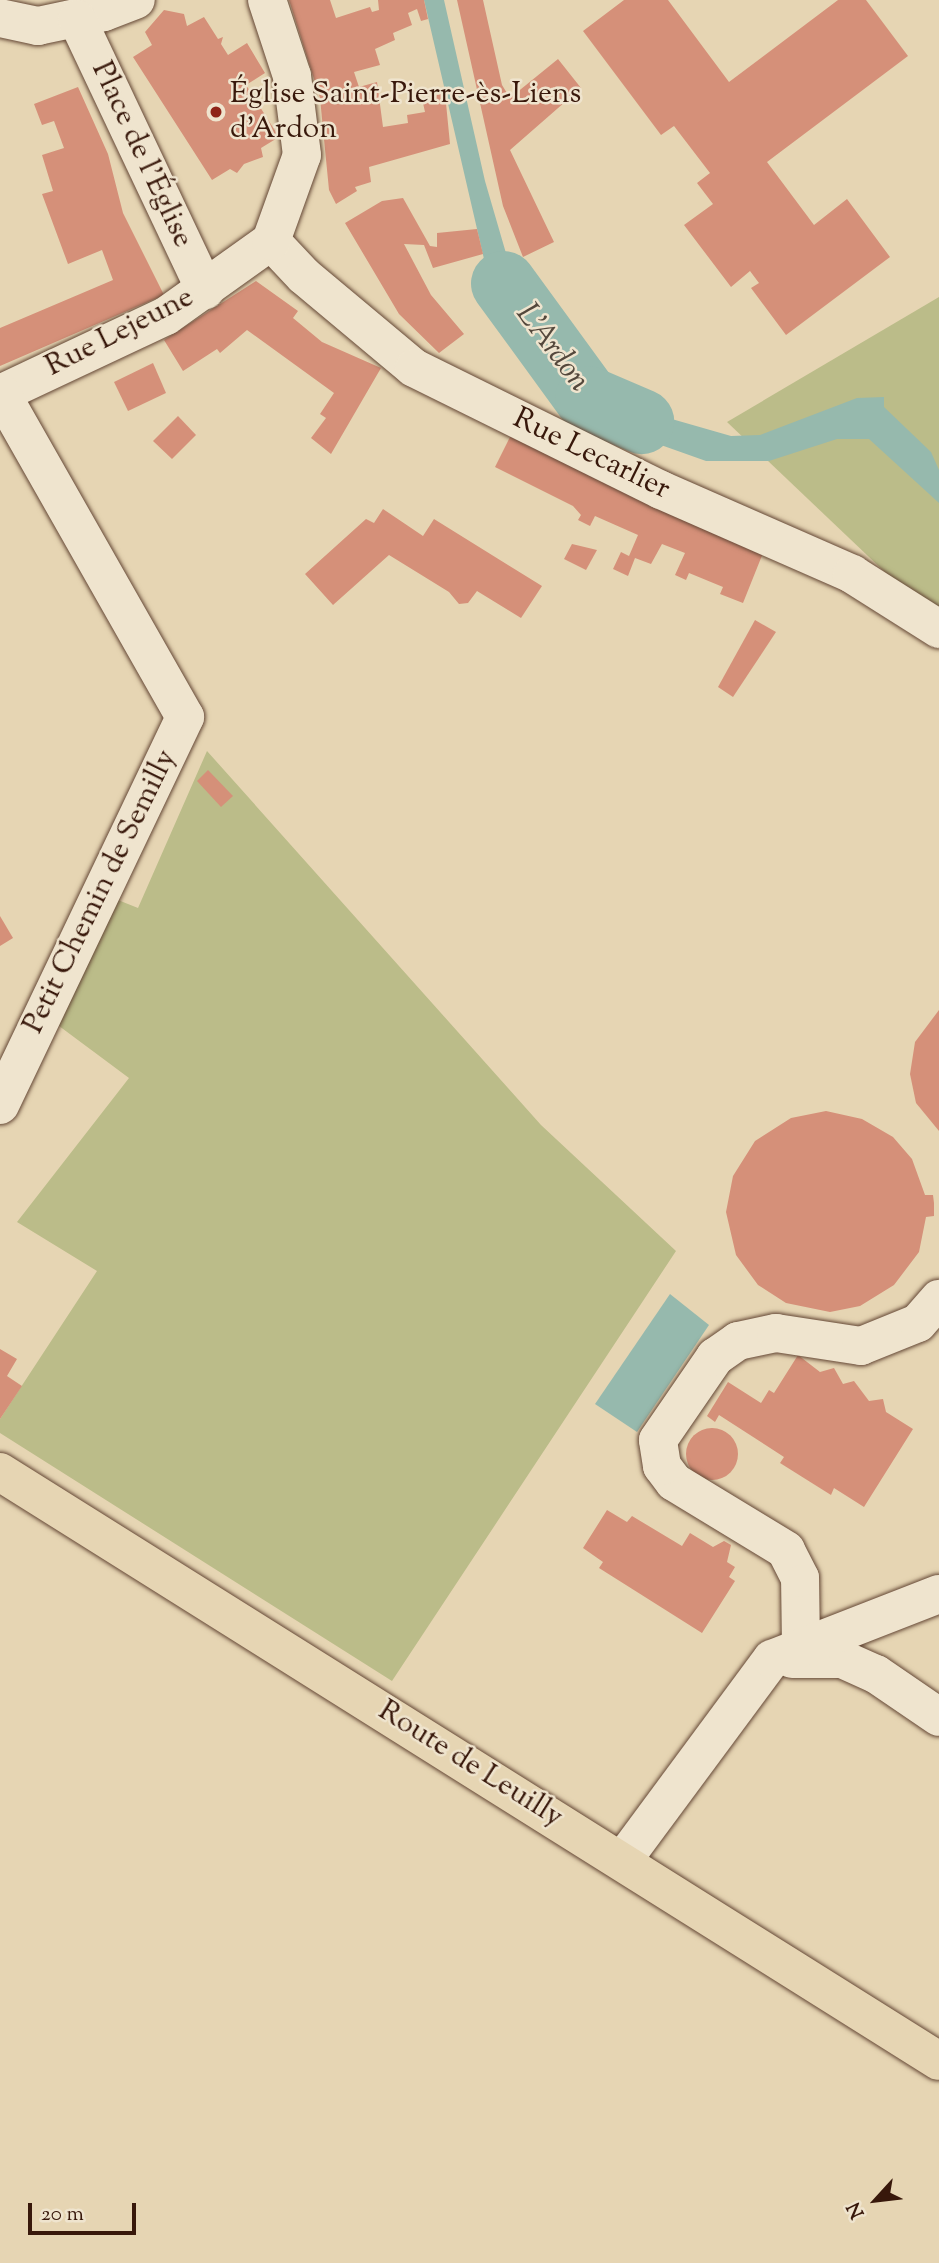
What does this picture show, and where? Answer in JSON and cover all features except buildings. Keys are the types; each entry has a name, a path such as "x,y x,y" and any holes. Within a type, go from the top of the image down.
{"main road":[{"name":"Route de Leuilly","path":"0,1472 624,1860 939,2061"}],"street":[{"path":"0,18 38,26 77,19 136,0"},
{"path":"267,0 292,76 302,155 271,241"},
{"name":"Place de l'Église","path":"77,19 205,290"},
{"name":"Rue Lejeune","path":"1,393 166,316 271,241"},
{"name":"Rue Lecarlier","path":"271,241 304,276 414,368 661,491 852,574 939,629"},
{"name":"Petit Chemin de Semilly","path":"0,1105 186,717 1,393"},
{"path":"624,1860 786,1653 800,1578 786,1550 674,1482 662,1465 658,1440 715,1357 738,1341 776,1333 861,1346 918,1324 939,1299"},
{"path":"786,1653 939,1594"},
{"path":"786,1653 842,1659 876,1674 939,1717"}],"green space":[{"path":"939,297 939,609 889,576 727,422"},
{"path":"207,751 541,1125 676,1251 392,1681 0,1433 0,1419 97,1271 17,1222 129,1078 51,1020 113,898 138,908"}],"water":[{"path":"424,0 444,0 485,181 510,267 563,350 543,365 482,275 487,272"},
{"path":"578,368 609,401 731,436 760,435 857,398 884,397 884,407 931,452 939,470 939,503 869,439 837,439 769,461 706,461 582,417 559,382"},
{"path":"670,1294 709,1325 637,1432 595,1404"}],"waterway":[{"name":"L'Ardon","path":"503,283 587,398 641,421"}],"place":[{"name":"Église Saint-Pierre-ès-Liens d'Ardon","path":"216,112"}]}
